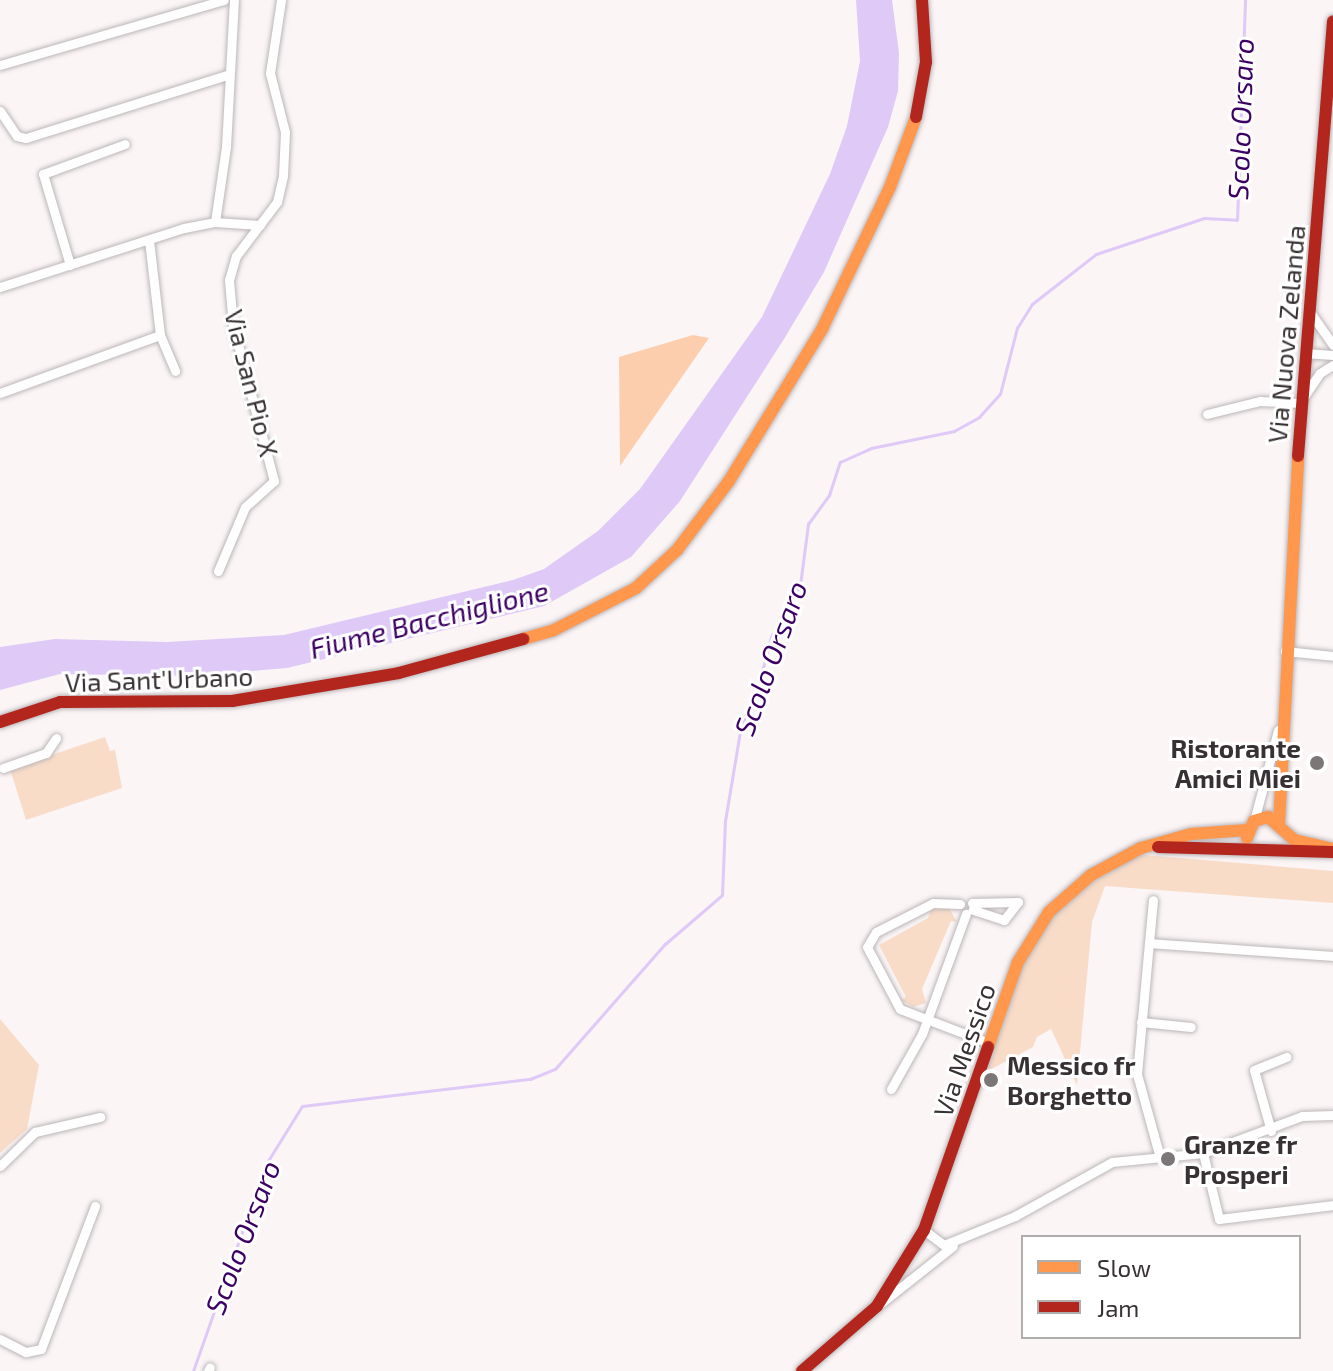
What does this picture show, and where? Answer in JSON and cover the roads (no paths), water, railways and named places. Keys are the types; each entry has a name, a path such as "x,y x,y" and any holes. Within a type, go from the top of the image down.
{"street":[{"path":"0,65 224,0"},
{"path":"215,222 226,147 227,75 234,0"},
{"name":"Via San Pio X","path":"218,571 245,507 274,481 233,326 229,280 236,256 277,202 286,152 270,73 281,0"},
{"name":"Via Sant'Urbano","path":"0,722 36,707 84,700 188,703 274,696 399,673 554,630 614,604 677,550 791,386 890,187 920,106 926,62 922,0"},
{"name":"Via Nuova Zelanda","path":"1281,827 1279,796 1285,651 1305,353 1333,21"},
{"path":"0,111 17,136 26,138 227,75"},
{"path":"70,265 43,174 125,144"},
{"path":"0,287 215,222 260,225"},
{"path":"149,240 160,335 175,371"},
{"path":"1309,309 1333,345"},
{"path":"0,393 160,335"},
{"path":"1305,353 1333,355"},
{"path":"1207,414 1260,401 1302,402 1320,373 1333,365"},
{"path":"1285,651 1333,656"},
{"name":"Via Nuova Zelanda","path":"1251,826 1281,719"},
{"path":"3,768 46,753 56,738"},
{"path":"1259,798 1279,796"},
{"name":"Via Messico","path":"802,1371 877,1306 924,1230 1018,962 1049,912 1091,875 1141,848 1191,834 1251,826 1268,817 1294,840 1333,850"},
{"path":"1251,826 1252,849"},
{"path":"1276,851 1281,827"},
{"name":"Via Messico","path":"1141,848 1252,849 1264,854 1333,850"},
{"path":"1153,900 1137,1074 1159,1154"},
{"path":"891,1089 907,1068 928,1020 970,909 960,904 933,903 866,942 900,1009 928,1020 989,1043"},
{"path":"1149,943 1333,956"},
{"path":"1141,1022 1191,1027"},
{"path":"1271,1131 1254,1070 1287,1057"},
{"path":"877,1306 962,1239 1112,1162 1159,1154 1203,1153 1271,1131 1302,1116 1333,1115"},
{"path":"0,1166 28,1135 100,1117"},
{"path":"1203,1153 1219,1219 1333,1205"},
{"path":"0,1339 26,1352 41,1349 95,1206"},
{"path":"924,1230 935,1243 962,1239"}],"water":[{"name":"Fiume Bacchiglione","path":"856,0 892,0 899,53 898,91 888,127 824,272 784,339 680,501 631,557 544,606 287,668 194,676 60,674 0,690 0,647 55,639 167,642 284,635 513,580 544,569 598,531 640,489 762,317 830,174 847,126 860,61"}],"waterway":[{"name":"Scolo Orsaro","path":"193,1371 266,1164 302,1106 530,1079 555,1069 665,944 722,895 725,821 741,725 757,690 771,637 800,585 808,524 829,495 840,462 871,448 954,431 979,417 1000,394 1017,328 1032,304 1096,254 1204,218 1237,220 1245,0"}],"place":[{"name":"Ristorante Amici Miei","path":"1317,763"},
{"name":"Messico fr Borghetto","path":"991,1080"},
{"name":"Granze fr Prosperi","path":"1168,1159"}]}
